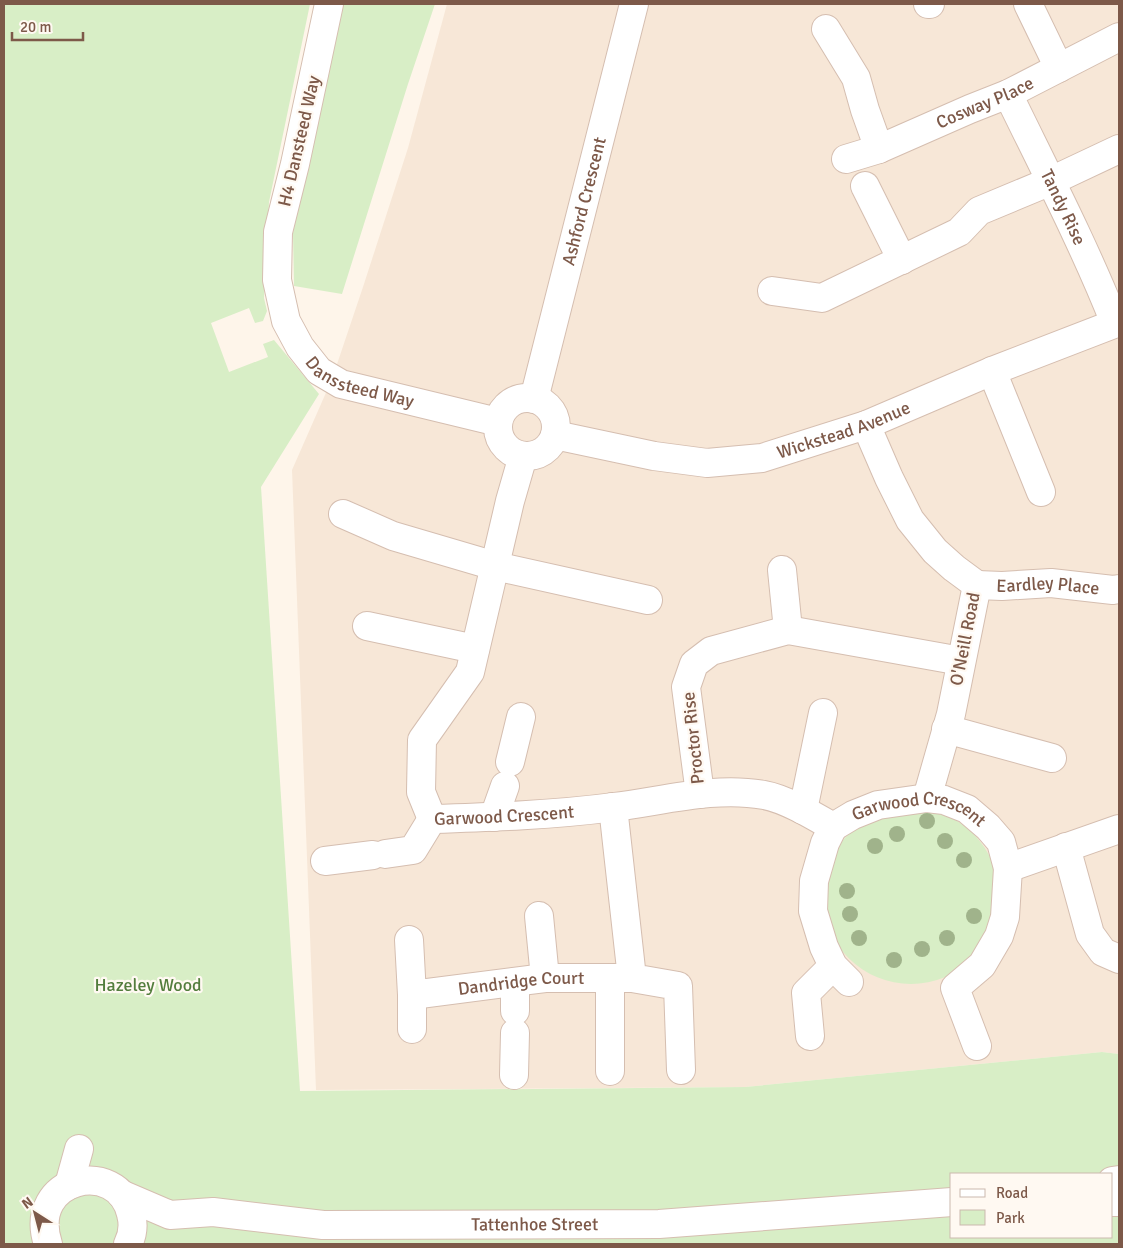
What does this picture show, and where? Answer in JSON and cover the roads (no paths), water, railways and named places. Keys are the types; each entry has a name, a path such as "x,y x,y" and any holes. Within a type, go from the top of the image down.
{"street":[{"name":"H4 Dansteed Way","path":"277,280 278,232 295,164 329,4"},
{"name":"Ashford Crescent","path":"534,399 634,4"},
{"path":"1028,4 1058,68"},
{"path":"826,28 856,78 879,149"},
{"name":"Cosway Place","path":"846,159 879,149 1008,94 1119,37"},
{"name":"Tandy Rise","path":"1008,94 1117,322"},
{"path":"772,291 822,298 960,232 979,211 1051,181 1119,149"},
{"path":"865,186 902,260"},
{"name":"Danssteed Way","path":"277,280 286,321 300,347 319,371 341,384 498,422"},
{"name":"Wickstead Avenue","path":"555,435 636,453 707,463 762,458 866,425 992,371 1117,322"},
{"path":"992,371 1041,492"},
{"path":"534,399 550,409 556,426 555,435 546,449 531,456 522,456 506,448 500,440 498,422 501,413 515,400 534,399"},
{"name":"O'Neill Road","path":"866,425 910,520 936,551 976,585 946,729 927,798"},
{"name":"Garwood Crescent","path":"522,456 470,672 422,740 421,792 432,819 534,816 613,808 700,794 734,793 766,795 803,810 833,827"},
{"path":"343,514 393,536 494,566 648,600"},
{"path":"782,570 788,630"},
{"name":"Eardley Place","path":"976,585 1002,586 1051,583 1119,589"},
{"path":"366,626 475,649"},
{"name":"Proctor Rise","path":"700,794 686,687 694,664 712,651 788,630 961,661"},
{"path":"803,810 823,713"},
{"path":"494,817 522,717"},
{"path":"946,729 1052,758"},
{"name":"Garwood Crescent","path":"810,1036 806,993 841,974 824,947 813,911 814,881 825,842 833,827 853,815 878,806 927,798 944,800 967,809 988,827 1001,842 1008,868 1006,917 999,936 982,965 955,988 977,1046"},
{"path":"610,1071 621,978 613,808"},
{"path":"325,861 413,850 432,819"},
{"path":"1008,868 1119,829"},
{"path":"1066,847 1090,934 1103,952 1119,959"},
{"path":"539,916 545,978"},
{"path":"409,940 412,1029"},
{"name":"Dandridge Court","path":"412,995 545,978 621,978 678,986 681,1070"},
{"path":"514,1075 515,982"},
{"name":"Tattenhoe Street","path":"39,1239 49,1204 58,1193 69,1185 82,1181 96,1181 109,1185 121,1194 170,1214 212,1212 323,1225 659,1224 950,1202"},
{"path":"121,1194 130,1207 133,1222 130,1241"},
{"path":"130,1241 170,1214"}],"park label":[{"name":"Hazeley Wood","path":"148,985"}]}
